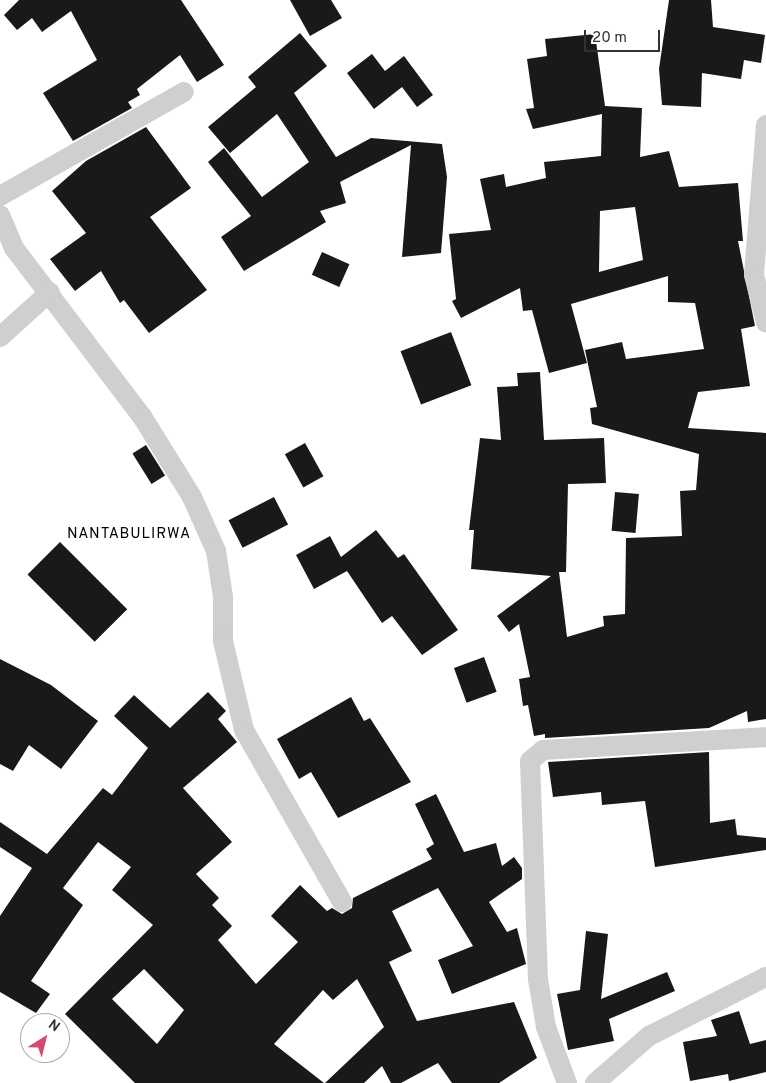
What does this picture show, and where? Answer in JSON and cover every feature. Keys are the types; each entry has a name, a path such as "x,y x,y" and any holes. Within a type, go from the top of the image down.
{"street":[{"path":"0,196 184,92"},
{"path":"766,125 754,275 766,322"},
{"path":"0,215 14,248 50,292 143,418 192,497 216,552 223,598 223,641 241,721 342,902"},
{"path":"0,337 50,292"},
{"path":"567,1083 546,1027 538,979 530,761 543,750 766,737"},
{"path":"595,1083 649,1036 766,977"}],"building":[{"path":"19,0 181,0 224,65 197,82 180,55 137,89 140,95 128,102 132,108 73,141 43,93 97,60 71,11 42,32 32,18 17,30 4,15"},
{"path":"290,0 331,0 342,18 310,36"},
{"path":"669,0 711,0 713,27 765,35 761,63 744,60 741,79 702,73 701,107 662,105 659,69"},
{"path":"300,33 327,66 294,93 336,157 371,138 442,144 447,177 441,253 402,257 411,145 340,182 346,203 320,211 326,222 244,271 221,237 251,216 208,162 224,148 262,197 309,162 277,114 230,153 208,127 256,87 248,77"},
{"path":"595,34 605,106 642,108 640,157 669,151 679,187 738,183 743,241 738,241 755,326 741,329 750,386 698,392 688,428 766,433 766,719 748,722 747,711 709,728 545,738 545,734 534,736 528,705 523,706 519,679 530,677 519,624 509,632 497,616 551,576 471,569 474,530 469,530 480,438 501,440 497,387 518,386 517,373 540,372 544,440 604,438 606,483 568,484 566,572 559,572 567,637 604,626 603,616 625,614 626,538 682,536 680,491 696,490 699,454 592,424 590,408 597,407 585,350 622,342 626,359 704,349 695,303 668,302 668,276 571,304 587,363 549,373 532,310 523,311 520,288 461,318 452,301 456,299 449,234 491,230 480,179 504,174 506,187 546,178 544,162 601,156 602,114 533,129 526,109 534,108 527,59 547,56 545,39","holes":["635,207 643,260 599,272 600,211"]},
{"path":"372,54 385,71 404,56 433,95 417,107 402,87 374,109 347,73"},
{"path":"146,127 191,188 150,217 207,290 149,333 124,300 120,303 101,271 75,291 50,259 86,233 52,191 86,161"},
{"path":"322,252 349,264 339,287 312,275"},
{"path":"451,332 471,385 421,405 401,351"},
{"path":"305,443 323,476 303,487 285,454"},
{"path":"146,445 165,476 152,484 132,453"},
{"path":"615,492 639,494 636,533 612,531"},
{"path":"274,497 288,525 243,548 229,520"},
{"path":"376,530 398,558 404,554 458,630 422,655 392,616 382,623 347,571 314,589 296,555 330,536 341,557"},
{"path":"60,542 127,609 95,642 27,575"},
{"path":"484,657 497,692 467,703 454,668"},
{"path":"0,659 51,685 98,721 61,769 29,745 13,771 0,764"},
{"path":"208,692 226,711 218,719 237,742 183,788 232,842 196,874 219,898 212,905 232,926 218,940 256,984 298,942 271,916 300,885 327,911 332,908 342,914 352,908 353,898 432,859 426,849 434,844 415,804 436,794 464,852 496,843 502,866 514,857 522,868 522,879 489,902 507,932 517,928 526,964 452,994 438,960 473,946 438,888 392,911 412,951 389,962 417,1021 514,1002 537,1058 499,1083 452,1083 438,1063 401,1083 391,1083 382,1066 364,1083 325,1083 384,1027 357,979 333,1000 323,990 274,1044 324,1083 135,1083 70,1019 70,1013 66,1013 153,925 112,890 131,867 98,842 63,888 83,905 31,981 50,994 36,1013 0,992 0,916 32,868 0,847 0,822 47,854 103,788 112,795 148,748 114,716 134,695 170,728","holes":["144,969 184,1010 157,1044 112,999"]},
{"path":"351,697 364,721 370,718 411,782 338,818 311,772 299,779 277,739"},
{"path":"709,752 710,823 735,819 737,835 766,838 766,850 655,867 645,801 602,805 601,792 553,797 548,762"},
{"path":"586,931 608,934 601,999 667,972 675,991 609,1019 614,1041 568,1050 557,994 580,990"},
{"path":"739,1011 750,1044 766,1040 766,1072 729,1081 728,1074 690,1081 683,1042 717,1036 711,1020"}],"district":[{"name":"NANTABULIRWA","path":"129,535"}]}
